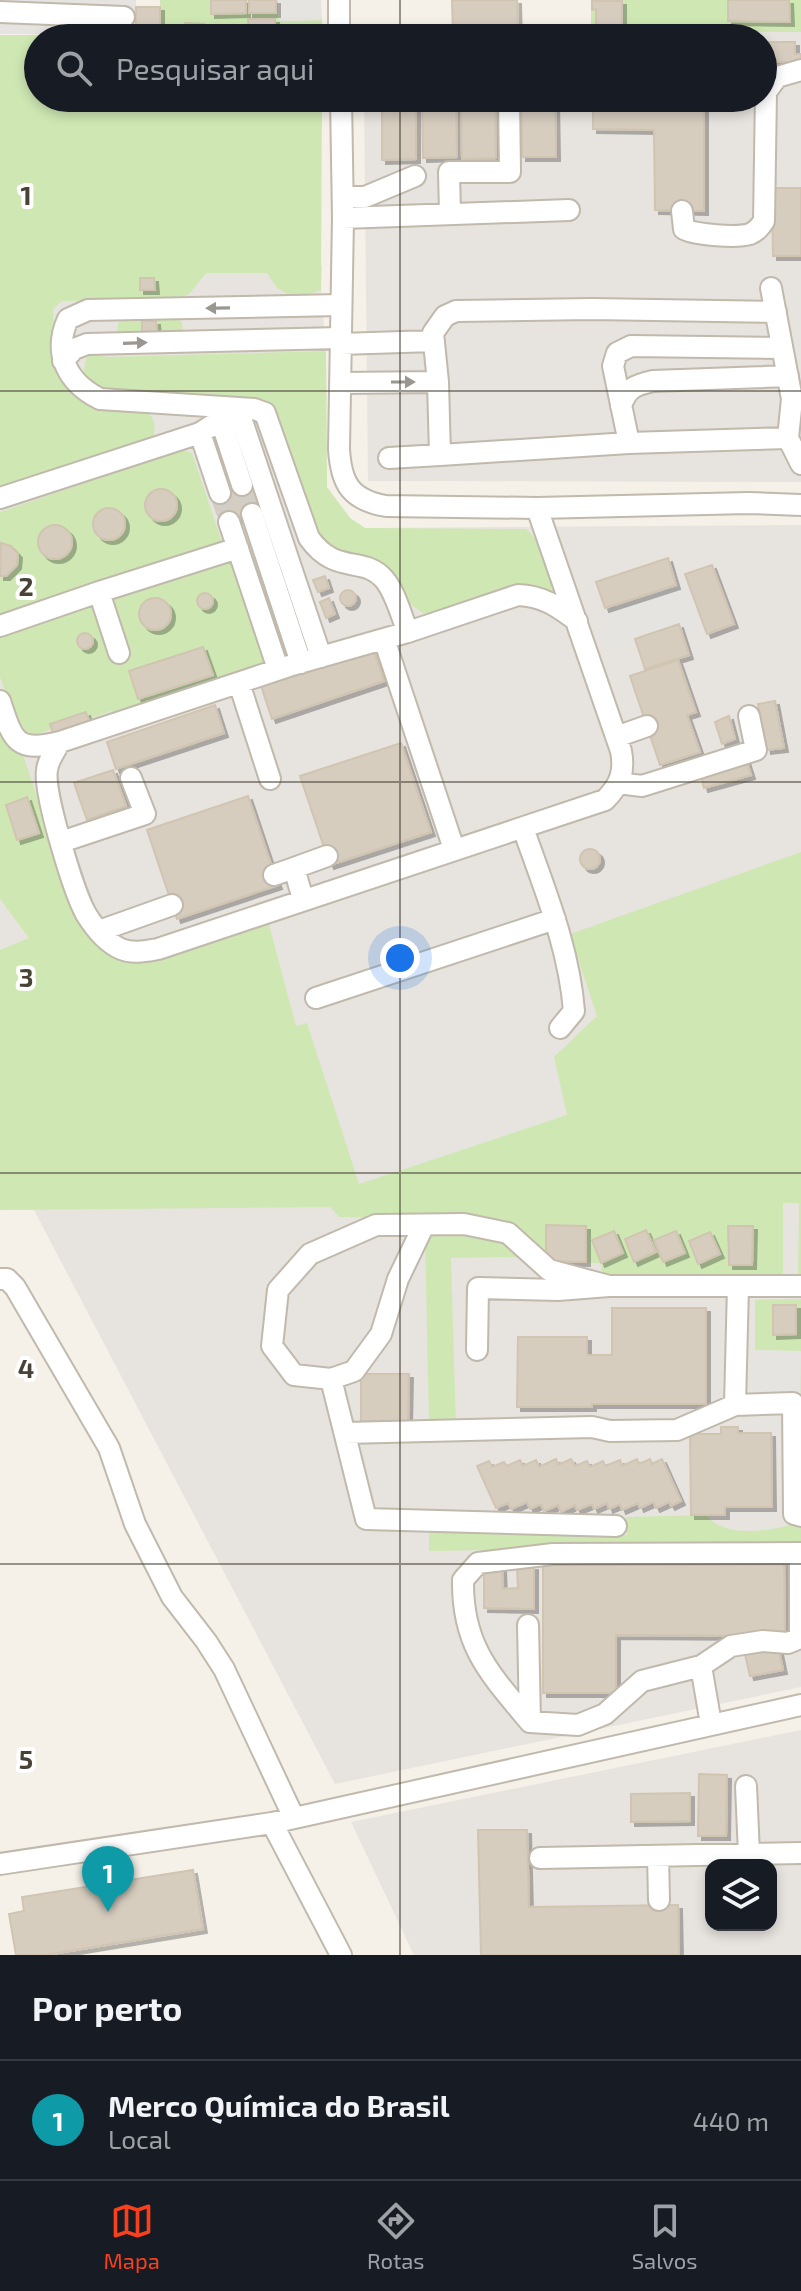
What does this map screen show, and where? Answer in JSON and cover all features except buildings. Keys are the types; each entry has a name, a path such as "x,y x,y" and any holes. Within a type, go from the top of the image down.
{"lane":[{"path":"339,0 339,24"},
{"path":"0,12 124,17"},
{"path":"777,77 801,70"},
{"path":"341,112 340,467 352,492 362,499 386,506 801,505"},
{"path":"450,214 449,172 510,172 509,112"},
{"path":"682,211 684,229 693,233 747,235 760,229 764,221 766,112"},
{"path":"343,197 365,197 415,176"},
{"path":"343,218 569,210"},
{"path":"771,288 792,399 788,438 801,464"},
{"path":"217,423 100,399 83,390 63,361 60,335 68,319 88,310 341,305"},
{"path":"440,455 433,333 445,316 456,311 592,309 776,312"},
{"path":"63,361 74,349 87,344 434,341"},
{"path":"629,443 613,366 617,353 631,346 782,348"},
{"path":"621,406 625,393 635,385 653,381 788,376"},
{"path":"340,383 438,382"},
{"path":"0,498 254,409 265,413 309,538 320,552 341,563 367,567 384,579 408,632"},
{"path":"217,423 231,489"},
{"path":"217,423 321,657"},
{"path":"389,458 629,443 788,438"},
{"path":"60,742 46,771 48,790 61,842 85,912 99,931 123,950 141,952 158,949 605,800 618,783 623,765 537,508"},
{"path":"240,518 289,666 238,548 240,518"},
{"path":"0,626 238,548"},
{"path":"99,592 119,653"},
{"path":"0,701 11,733 35,749 518,595 536,596 553,603 577,621"},
{"path":"384,639 454,849"},
{"path":"239,683 270,779"},
{"path":"618,783 642,786 756,750 749,716"},
{"path":"616,737 647,726"},
{"path":"61,842 145,814 131,778"},
{"path":"523,828 562,938 574,1011 560,1028"},
{"path":"274,875 327,856"},
{"path":"294,868 303,899"},
{"path":"99,931 172,905"},
{"path":"316,998 555,919"},
{"path":"424,1225 398,1279 381,1334 354,1371 331,1379 294,1375 272,1346 278,1290 310,1254 376,1225 464,1224 508,1233 549,1270 609,1286"},
{"path":"0,1279 7,1279 15,1287 109,1448 135,1524 172,1597 224,1669 294,1818"},
{"path":"477,1350 478,1288 558,1290 609,1286 801,1286"},
{"path":"735,1405 738,1286"},
{"path":"331,1379 366,1519 616,1526"},
{"path":"345,1433 592,1427 610,1431 677,1430 735,1405 793,1403 794,1514 801,1516"},
{"path":"800,1553 800,1638 788,1643 763,1641 731,1646 701,1666 642,1681 605,1714 578,1725 530,1722 490,1675 471,1636 463,1609 463,1580 478,1563 553,1554 800,1553"},
{"path":"528,1625 530,1722"},
{"path":"701,1666 711,1724"},
{"path":"0,1864 272,1823 801,1705"},
{"path":"746,1786 749,1854"},
{"path":"272,1823 341,1955"},
{"path":"540,1858 801,1853"},
{"path":"658,1856 659,1900"}],"shaded area":[{"path":"0,0 136,0 136,24 24,24 24,34 0,34"},
{"path":"278,0 321,0 322,20 279,21"},
{"path":"591,0 801,0 801,482 368,481 364,112 777,112 777,24 591,24"},
{"path":"322,266 327,487 350,518 365,528 801,525 801,1687 335,1784 34,1210 0,1210 0,268"},
{"path":"688,581 704,625 682,633 679,625 607,651 600,631 605,608"},
{"path":"755,1350 801,1351 800,1433 755,1433"},
{"path":"801,1730 801,1955 414,1955 351,1822"}],"green space":[{"path":"160,0 278,0 279,21 322,20 322,24 159,24"},
{"path":"591,0 801,0 801,32 777,32 777,24 591,24"},
{"path":"0,35 24,35 24,112 322,112 321,290 295,298 277,288 267,273 206,273 189,294 177,300 62,301 53,309 54,336 61,375 68,387 95,406 145,411 154,421 154,435 0,489"},
{"path":"127,316 176,316 182,324 182,331 181,334 124,337 118,332 118,326 120,320"},
{"path":"326,351 327,487 350,518 365,528 526,529 543,551 559,596 546,589 529,587 433,614 423,613 331,550 315,530 274,408 264,399 102,391 83,376 86,358 92,354 107,357"},
{"path":"182,450 192,453 222,542 0,614 0,512"},
{"path":"227,561 235,564 269,654 262,667 121,714 111,711 89,719 86,712 50,723 51,729 36,735 17,725 0,677 0,637"},
{"path":"0,729 11,749 23,755 77,916 121,958 268,921 296,1026 307,1023 359,1184 567,1115 554,1057 597,1016 570,934 801,852 801,1276 798,1276 799,1203 783,1203 783,1275 602,1274 601,1263 546,1261 546,1250 490,1218 339,1217 330,1207 0,1210 0,950 29,938 0,899"},
{"path":"483,1235 504,1242 518,1257 451,1258 456,1426 429,1425 425,1236"},
{"path":"801,1299 801,1545 429,1551 429,1526 627,1535 626,1517 706,1515 725,1528 749,1531 797,1523 800,1351 755,1350 755,1300"}],"tunnel":[{"path":"242,485 252,514"},
{"path":"220,493 229,522"}],"place":[{"name":"Merco Química do Brasil","path":"108,1912"}]}
